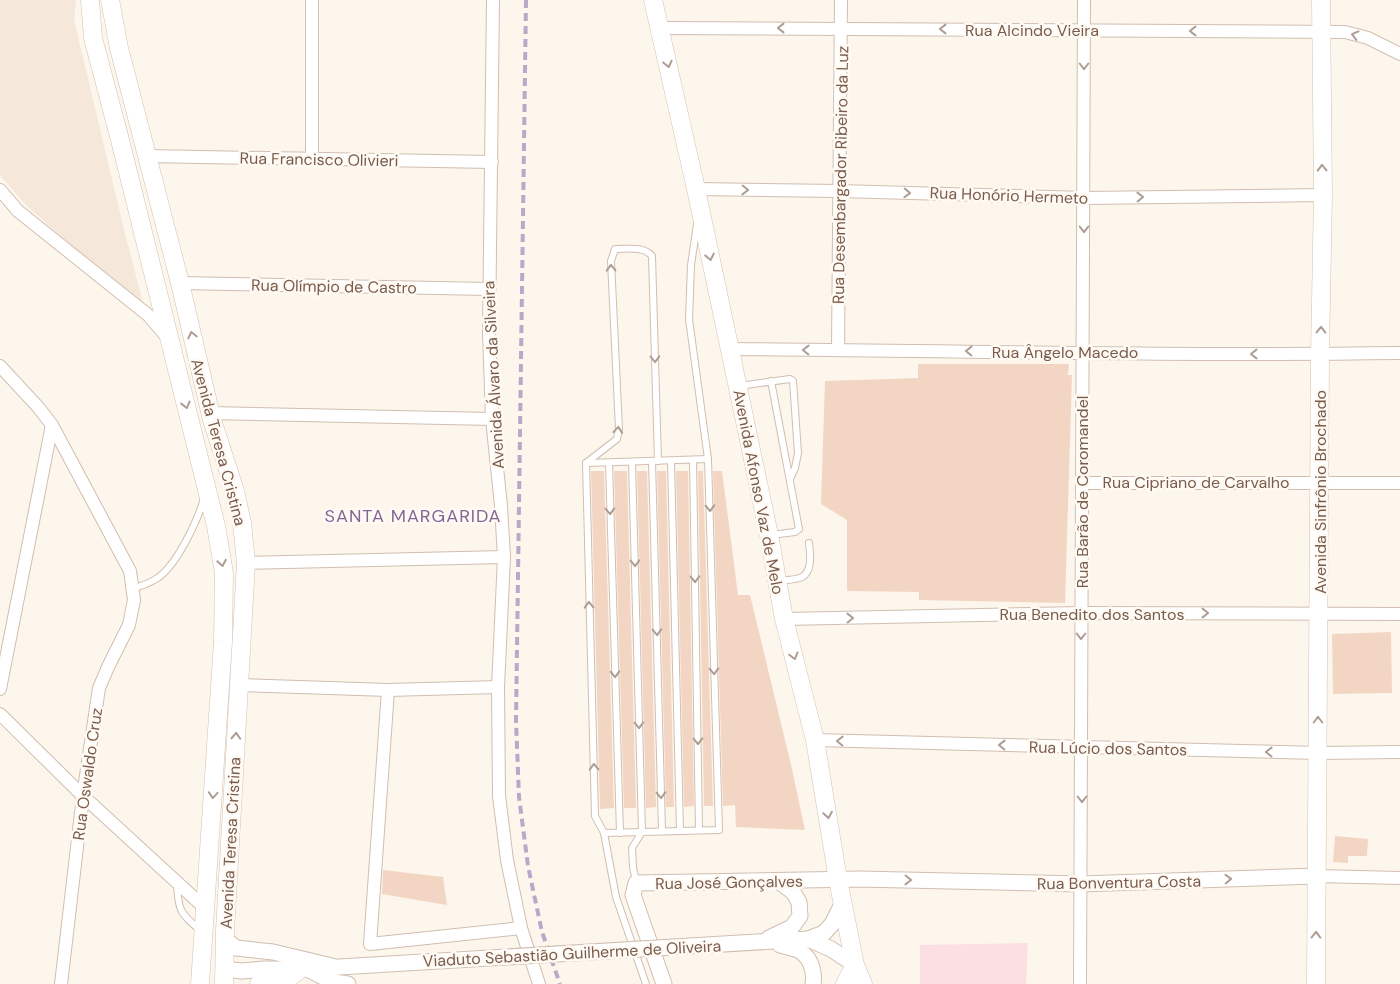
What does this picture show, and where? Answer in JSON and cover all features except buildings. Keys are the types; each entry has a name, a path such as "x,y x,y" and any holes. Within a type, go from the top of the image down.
{"main road":[{"name":"Avenida Teresa Cristina","path":"90,0 93,38 216,526 224,573 224,642 200,984"},
{"name":"Avenida Teresa Cristina","path":"110,0 119,48 180,283 210,413 235,491 242,523 246,563 224,977"},
{"name":"Avenida Afonso Vaz de Melo","path":"653,0 730,349 769,535 784,619 816,740 838,880 855,964 863,984"},
{"name":"Avenida Sinfrônio Brochado","path":"1316,984 1320,354 1323,195 1321,0"},
{"path":"206,908 214,921 215,961 224,977"},
{"path":"845,984 855,964"},
{"path":"259,984 291,976 303,969"}],"street":[{"path":"312,0 312,158"},
{"name":"Avenida Álvaro da Silveira","path":"493,0 492,162 488,289 492,419 504,557 498,687 499,796 507,860 521,928 539,984"},
{"name":"Rua Desembargador Ribeiro da Luz","path":"838,350 841,0"},
{"name":"Rua Barão de Coromandel","path":"1080,984 1082,884 1081,613 1084,0"},
{"name":"Rua Alcindo Vieira","path":"660,28 1345,32 1368,38 1400,54"},
{"name":"Rua Francisco Olivieri","path":"146,156 492,162"},
{"name":"Rua Honório Hermeto","path":"696,189 1084,198 1323,195"},
{"path":"0,190 18,211 148,315 170,341"},
{"name":"Rua Olímpio de Castro","path":"180,283 488,289"},
{"name":"Rua Ângelo Macedo","path":"730,349 1083,353 1400,353"},
{"path":"0,366 52,425 0,689"},
{"path":"210,413 492,419"},
{"name":"Rua Oswaldo Cruz","path":"52,425 130,571 134,600 129,625 99,688 83,796 61,984"},
{"name":"Rua Cipriano de Carvalho","path":"1083,482 1400,483"},
{"path":"246,563 504,557"},
{"name":"Rua Benedito dos Santos","path":"784,619 1081,613 1400,614"},
{"path":"239,685 388,690 498,687"},
{"path":"388,690 370,944 521,928"},
{"path":"0,714 83,796 206,908"},
{"name":"Rua Lúcio dos Santos","path":"816,740 1318,753 1400,752"},
{"name":"Rua Bonventura Costa","path":"838,880 1082,884 1317,876 1400,878"},
{"name":"Rua José Gonçalves","path":"664,984 633,895 636,883 838,880"},
{"path":"764,941 792,927 800,916 799,902 793,892 778,881"},
{"name":"Viaduto Sebastião Guilherme de Oliveira","path":"224,977 242,971 264,969 303,969 808,939 824,932 832,924 843,902"},
{"name":"Viaduto Sebastião Guilherme de Oliveira","path":"225,939 236,948 273,952 337,967"},
{"name":"Viaduto Sebastião Guilherme de Oliveira","path":"808,939 830,949 855,964"},
{"path":"764,941 799,950 810,961 814,974 814,984"},
{"path":"303,969 329,980 348,984"}],"lane":[{"path":"604,833 718,830 708,460 689,319 690,265 700,208"},
{"path":"586,463 617,439 619,429 612,254 615,249 643,250 649,252 652,256 662,832"},
{"path":"737,386 790,379 793,382 798,453 789,480"},
{"path":"769,535 795,532 799,529 771,381"},
{"path":"693,460 699,830"},
{"path":"586,463 708,460"},
{"path":"671,461 680,831"},
{"path":"609,462 620,833"},
{"path":"632,462 642,832 632,848 636,883"},
{"path":"586,463 595,816 604,833 616,897 646,984"},
{"path":"132,589 156,580 171,565 189,534 207,490"},
{"path":"777,581 802,577 808,571 810,561 809,543"},
{"path":"178,882 179,907 184,916 204,934"}],"shaded area":[{"path":"0,0 76,0 74,20 145,310 26,205 0,175"},
{"path":"1028,943 1026,984 920,984 920,945"}],"railway":[{"path":"526,0 516,721 519,797 528,866 542,932 560,984"}],"district":[{"name":"SANTA MARGARIDA","path":"413,516"}]}
